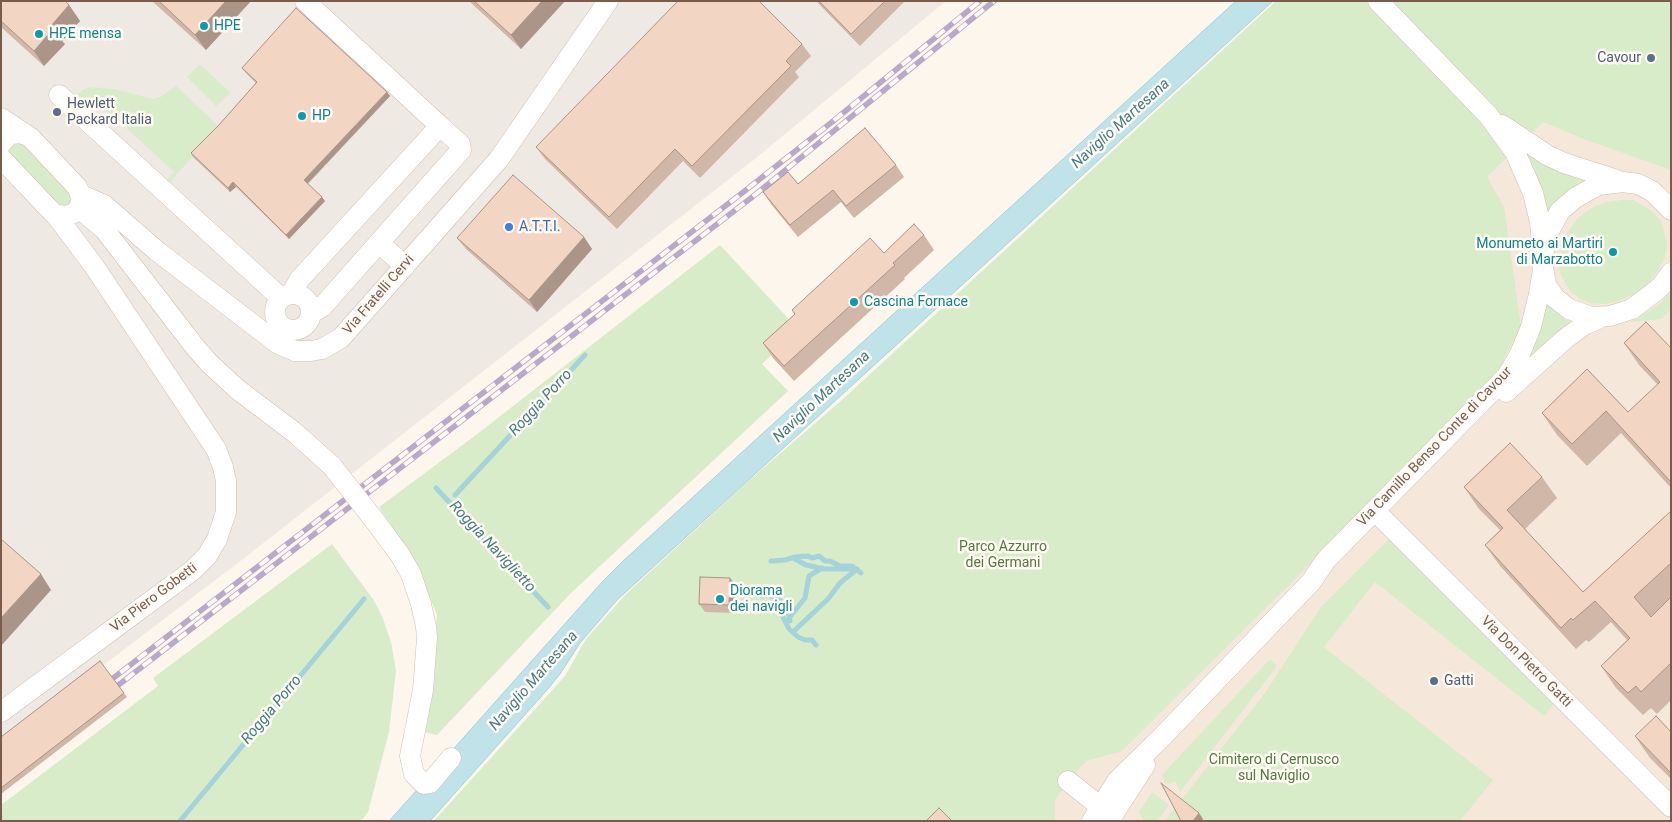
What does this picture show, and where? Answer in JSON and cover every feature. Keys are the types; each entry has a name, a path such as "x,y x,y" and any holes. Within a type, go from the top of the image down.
{"street":[{"path":"305,1 460,144 461,150 322,307 312,313"},
{"name":"Via Fratelli Cervi","path":"72,208 104,205 157,251 277,343 295,351 322,349 341,338 499,159 608,1"},
{"path":"1378,1 1488,115 1515,152 1529,181 1540,222 1543,250"},
{"path":"59,95 287,295 304,296 312,313 310,319 302,328 296,330 284,328 280,324 275,314 277,302 287,295 440,126"},
{"path":"1488,115 1547,156 1622,182"},
{"path":"1,118 26,135 77,186 72,208"},
{"path":"1,144 6,137 12,134 26,135"},
{"path":"1,158 104,229 195,347 237,390 302,439 332,466 400,555 411,574 421,604 427,638 423,690 410,756 414,774 424,784 430,783 451,758"},
{"path":"1543,250 1547,235 1560,211 1575,198 1598,185 1632,182 1645,187 1658,196 1671,210"},
{"path":"1645,187 1671,187"},
{"name":"Via Piero Gobetti","path":"1,712 194,570 207,556 217,539 225,517 226,481 220,458 203,429 94,266 72,208"},
{"path":"379,243 405,266"},
{"name":"Via Camillo Benso Conte di Cavour","path":"1311,582 1326,560 1507,376 1519,356 1531,327 1538,299 1543,250"},
{"path":"1542,270 1546,285 1562,305 1582,315 1600,318"},
{"name":"Via Camillo Benso Conte di Cavour","path":"1107,817 1117,781 1311,582 1332,566 1496,400 1565,339 1600,318 1632,309 1664,284 1671,273"},
{"name":"Via Don Pietro Gatti","path":"1381,517 1671,807"},
{"path":"1068,781 1107,817"}],"shaded area":[{"path":"1,1 946,1 756,158 243,559 1,743","holes":["162,96 219,127 174,172 94,99 78,99 80,98 153,99"]},
{"path":"1671,1 1671,821 711,821"}],"green space":[{"name":"Parco Azzurro dei Germani","path":"1276,1 1671,1 1671,170 1586,140 1543,122 1487,177 1504,207 1521,326 1499,369 1304,570 1122,751 1086,761 1068,781 1055,800 1055,821 434,821 565,676 586,639 626,594 746,483 843,399"},
{"path":"200,64 230,93 216,106 187,77"},
{"path":"176,86 219,127 169,183 166,181 174,172 94,99 87,106 78,100 82,90 92,87 114,89 153,99 162,96"},
{"path":"19,140 73,191 73,203 60,207 8,153 8,148"},
{"path":"1521,149 1587,180 1547,218"},
{"path":"1633,200 1653,212 1661,221 1667,244 1665,258 1645,287 1632,295 1619,301 1604,304 1590,303 1580,299 1571,292 1565,283 1560,272 1559,260 1562,245 1568,231 1578,218 1593,207 1607,202"},
{"path":"720,245 799,330 762,364 788,391 570,594 437,735 424,732 437,615 416,563 379,507 472,438"},
{"path":"1671,292 1671,309 1661,319 1630,322 1656,307"},
{"path":"1547,304 1572,323 1522,372"},
{"name":"Cimitero di Cernusco sul Naviglio","path":"1389,539 1554,704 1544,716 1375,582 1324,647 1493,780 1460,821 1165,821 1265,693 1321,607"},
{"path":"332,544 373,599 382,616 391,642 396,671 389,732 368,812 361,821 1,821 1,805 158,686 153,678"},
{"path":"1270,659 1277,666 1180,792 1175,781 1166,785 1162,775"},
{"path":"1152,792 1169,805 1157,821 1144,821 1139,812"}],"water":[{"name":"Naviglio Martesana","path":"1236,1 1273,1 617,600 580,643 547,690 430,821 389,821 416,791 431,788 448,755 623,561"}],"building":[{"name":"HPE mensa","path":"1,1 65,1 69,5 51,26 54,28 34,51 1,21"},
{"path":"159,1 226,1 195,35"},
{"path":"474,1 542,1 511,35"},
{"path":"678,1 759,1 802,44 786,61 791,66 692,166 675,149 609,217 536,147"},
{"path":"819,1 885,1 851,34"},
{"name":"HP","path":"296,8 387,92 304,180 322,197 286,235 233,182 228,188 191,153 257,82 242,68"},
{"path":"865,128 896,165 846,206 833,190 790,225 763,192 788,172 798,184"},
{"path":"513,175 584,237 529,300 457,238"},
{"path":"914,224 924,235 893,263 895,265 784,366 763,343 795,314 792,310 870,238 884,253"},
{"path":"1646,322 1671,348 1671,482 1606,411 1572,444 1542,413 1587,369 1628,412 1660,382 1624,343"},
{"path":"1510,443 1542,477 1507,510 1583,592 1671,511 1671,563 1634,597 1651,617 1671,597 1671,663 1641,692 1636,686 1628,693 1601,666 1630,638 1595,601 1573,620 1571,618 1561,628 1485,545 1503,528 1464,487"},
{"path":"1,539 41,574 1,618"},
{"path":"700,577 730,578 729,605 699,604"},
{"path":"100,661 124,693 1,788 1,737"},
{"path":"1656,716 1671,732 1671,773 1635,736"},
{"path":"1161,783 1199,813 1193,821 1181,821"},
{"path":"939,808 952,821 926,821"}],"waterway":[{"name":"Roggia Porro","path":"455,495 585,355"},
{"name":"Roggia Naviglietto","path":"436,488 548,607"},
{"path":"771,561 819,556 825,561 830,561 840,566 852,566 861,573"},
{"path":"795,559 806,565 824,569 857,569"},
{"path":"789,618 805,598 809,576 822,568"},
{"path":"794,633 828,599 840,583 857,569"},
{"path":"762,596 768,595 778,599 787,606 790,621"},
{"name":"Roggia Porro","path":"180,821 364,599"},
{"path":"765,603 779,609 789,629 798,637 812,640 816,645"}],"railway":[{"path":"103,686 746,190 980,1"},
{"path":"108,693 751,198 994,1"}],"place":[{"name":"HPE","path":"204,26"},
{"name":"HPE mensa","path":"39,34"},
{"name":"Cavour","path":"1651,58"},
{"name":"Hewlett Packard Italia","path":"57,112"},
{"name":"HP","path":"302,116"},
{"name":"A.T.T.I.","path":"509,227"},
{"name":"Monumeto ai Martiri di Marzabotto","path":"1613,252"},
{"name":"Cascina Fornace","path":"854,302"},
{"name":"Diorama dei navigli","path":"720,599"},
{"name":"Gatti","path":"1434,681"}]}
